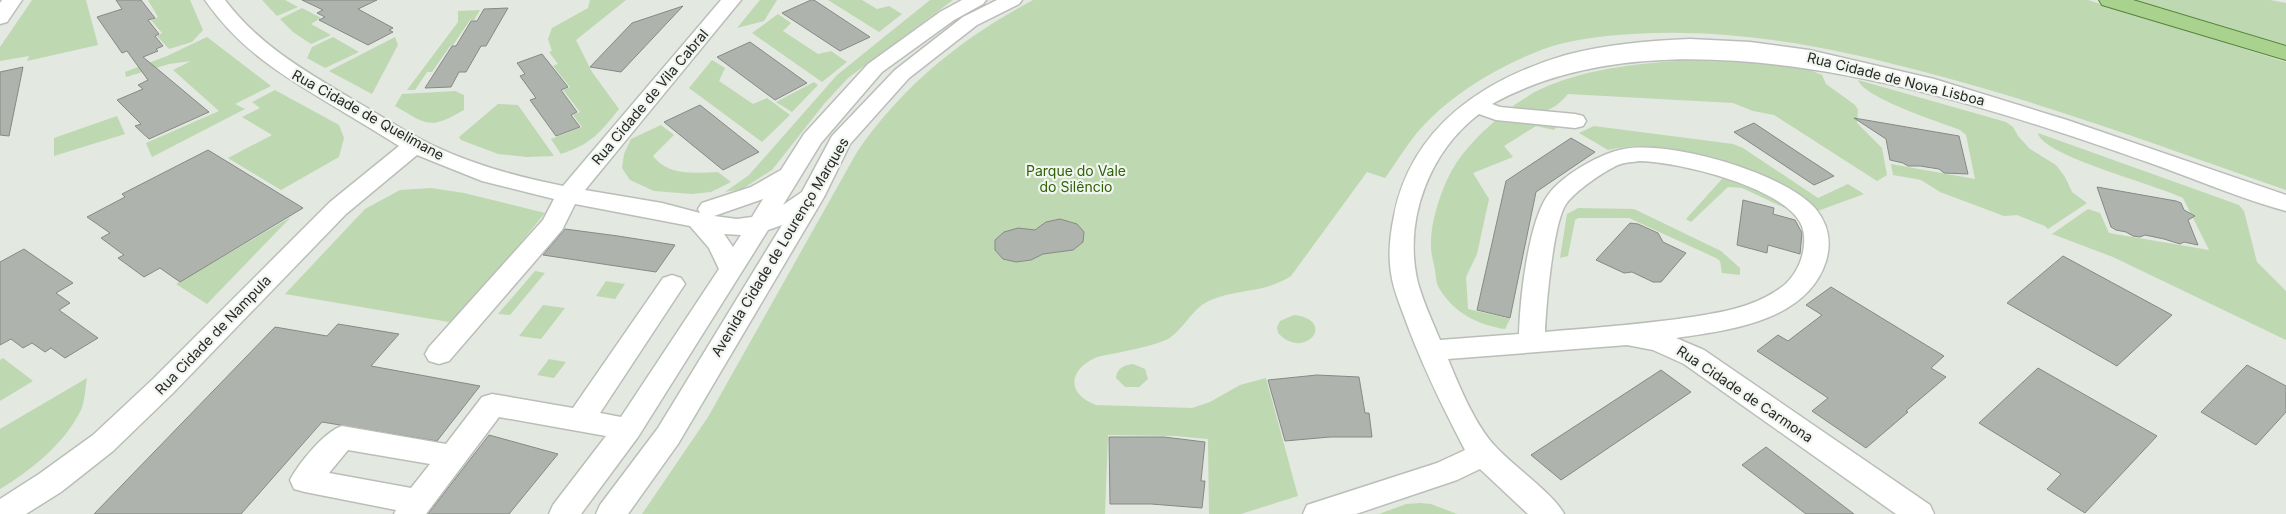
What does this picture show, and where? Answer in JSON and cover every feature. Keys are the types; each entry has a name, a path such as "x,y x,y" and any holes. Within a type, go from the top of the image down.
{"main road":[{"path":"2110,0 2286,53"},
{"path":"2123,0 2183,22"}],"street":[{"path":"0,18 12,0"},
{"name":"Rua Cidade de Quelimane","path":"215,0 236,29 295,76 435,155 492,175 568,195 664,211 704,215 736,227 760,223 784,215 812,197"},
{"name":"Rua Cidade de Vila Cabral","path":"439,354 553,224 568,195 731,0"},
{"name":"Avenida Cidade de Lourenço Marques","path":"564,514 628,429 732,269 788,174 812,139 875,68 947,16 976,0"},
{"name":"Avenida Cidade de Lourenço Marques","path":"611,514 668,436 812,197 840,141 902,74 970,21 1012,0"},
{"name":"Rua Cidade de Nova Lisboa","path":"1548,514 1484,454 1454,405 1430,351 1404,279 1402,231 1412,188 1422,166 1437,142 1476,105 1504,87 1540,70 1577,58 1619,50 1681,45 1747,48 1817,58 1932,85 2033,115 2286,203"},
{"path":"1476,105 1496,114 1574,121"},
{"name":"Rua Cidade de Nampula","path":"1,514 50,483 103,443 163,386 338,208 416,144"},
{"path":"1532,342 1531,322 1548,220 1558,198 1586,175 1612,160 1650,155 1699,162 1768,187 1794,203 1812,222 1816,240 1813,262 1802,283 1786,298 1764,309 1732,318 1627,335"},
{"name":"Rua Cidade de Quelimane","path":"704,215 759,192 788,174"},
{"path":"704,215 732,269"},
{"path":"760,223 774,237 780,248"},
{"path":"580,420 672,284"},
{"name":"Rua Cidade de Carmona","path":"1430,351 1627,335 1652,339 1672,345 1694,357 1919,514"},
{"path":"453,457 342,437 305,480 414,508 453,457 492,405 628,429"},
{"path":"1318,514 1447,472 1484,454"}],"green space":[{"path":"32,0 86,0 98,45 27,61 29,56 0,61 0,47"},
{"path":"148,0 190,0 203,30 192,42 169,49 157,36 162,33 151,20 158,17"},
{"path":"262,0 285,0 298,7 277,16"},
{"path":"590,0 626,0 576,40 592,72 619,109 594,137 580,146 561,154 551,139 582,127 573,115 580,112 563,90 570,87 553,66 558,64 549,52 552,51 548,39 552,28 588,8"},
{"path":"760,0 777,0 764,21 737,28"},
{"path":"828,0 862,0 877,9 889,6 902,14 879,32"},
{"path":"930,0 953,0 848,78 824,104 772,170 742,189 725,192 749,175 837,75"},
{"name":"Parque do Vale do Silêncio","path":"1033,0 2088,0 2286,62 2286,190 2101,125 2008,95 1878,60 1809,46 1739,36 1668,33 1632,34 1574,41 1552,46 1524,57 1490,74 1457,95 1416,134 1385,178 1367,172 1291,276 1271,286 1221,296 1211,300 1199,307 1171,337 1147,346 1097,357 1088,362 1076,374 1075,388 1086,400 1096,405 1192,408 1210,402 1240,385 1266,378 1298,496 1241,514 1209,514 1208,439 1175,436 1108,435 1105,514 642,514 708,417 857,152 875,128 914,84 958,47 982,30"},
{"path":"2135,0 2270,0 2286,3 2286,47"},
{"path":"302,8 321,18 311,24 331,35 311,44 293,32 280,19"},
{"path":"480,10 474,20 470,20 432,72 427,72 415,90 407,90 458,22 458,11"},
{"path":"778,14 791,23 783,31 818,54 831,51 847,62 822,82 752,33"},
{"path":"207,37 271,86 235,104 245,109 152,157 146,143 219,111 173,70 191,61 169,64 126,77 125,72 167,56"},
{"path":"333,37 359,52 325,68 307,58 312,47"},
{"path":"395,37 398,45 372,94 329,71"},
{"path":"712,60 725,68 719,81 753,104 767,98 790,115 762,142 689,88"},
{"path":"1699,60 1779,64 1810,70 1822,75 1826,84 1855,105 1858,110 1857,123 1882,148 1887,175 1877,181 1774,115 1753,111 1733,103 1568,94 1557,105 1546,111 1518,113 1513,106 1539,90 1600,70 1639,64"},
{"path":"1858,80 2006,122 2013,127 2018,136 2030,149 2056,165 2065,177 2072,192 2087,203 2048,229 2017,215 2004,216 1940,192 1921,180 1893,175 1891,164 1975,179 1966,135 1960,130 1888,102 1863,87"},
{"path":"814,82 818,85 792,112 776,102"},
{"path":"275,90 339,125 344,138 339,157 281,190 228,158 272,135 242,117 260,108 252,102"},
{"path":"455,91 464,95 464,110 435,123 422,121 395,106 402,94"},
{"path":"498,104 518,105 554,156 527,157 498,154 461,140 459,137"},
{"path":"117,116 125,134 54,156 54,138"},
{"path":"1497,119 1559,124 1554,130 1536,126 1504,146 1513,157 1473,173 1489,199 1477,254 1466,277 1468,309 1510,319 1505,329 1476,321 1459,311 1445,297 1437,284 1431,253 1435,213 1451,171 1469,147"},
{"path":"661,125 674,135 653,156 659,162 666,167 682,172 718,172 731,182 711,192 692,194 654,191 630,180 622,168 624,154 631,139"},
{"path":"1594,126 1733,144 1743,148 1818,198 1848,184 1864,194 1815,212 1741,174 1689,154 1662,148 1635,146 1608,150 1579,133"},
{"path":"2038,133 2239,205 2244,211 2257,262 2286,291 2286,340 2113,257 2052,234 2088,209 2100,213 2109,233 2209,250 2183,198 2079,160 2044,142"},
{"path":"1727,177 1759,187 1800,215 1742,188 1728,187 1691,222 1686,219 1722,179"},
{"path":"431,188 464,193 545,213 455,323 285,294 365,209 400,190"},
{"path":"1578,208 1634,209 1721,251 1740,268 1740,275 1722,273 1720,261 1716,258 1629,218 1578,218 1575,220 1568,256 1560,258 1567,214"},
{"path":"291,217 207,304 176,284"},
{"path":"535,271 545,273 510,315 498,314"},
{"path":"606,281 625,284 615,299 596,296"},
{"path":"543,305 565,308 541,339 519,336"},
{"path":"1294,315 1307,318 1314,324 1315,331 1313,337 1307,341 1298,343 1288,341 1278,333 1277,327 1280,321"},
{"path":"3,358 33,381 0,401 0,360"},
{"path":"549,359 566,362 554,378 537,375"},
{"path":"1133,364 1145,369 1148,379 1139,387 1125,387 1116,378 1118,372 1127,365"},
{"path":"87,378 82,408 65,435 45,456 23,474 0,489 0,429"},
{"path":"1406,504 1431,504 1457,514 1379,514"}],"building":[{"path":"116,0 141,0 155,18 148,20 159,34 155,36 163,46 156,49 158,51 143,57 209,112 149,139 135,126 141,124 117,100 143,89 138,85 148,80 127,51 122,53 97,17 122,9"},
{"path":"302,0 377,0 358,9 393,28 389,30 393,32 368,45 319,20 325,17 317,13 323,10"},
{"path":"814,0 870,37 840,51 782,13"},
{"path":"683,6 621,72 590,67 632,23"},
{"path":"508,8 486,46 481,46 466,72 459,72 451,87 425,88 452,46 456,46 471,21 477,21 484,9"},
{"path":"750,42 807,83 775,100 717,57"},
{"path":"542,54 568,87 561,90 577,112 571,115 580,127 556,136 530,100 536,98 520,76 525,74 517,63"},
{"path":"23,67 9,136 0,135 0,72"},
{"path":"700,105 759,152 723,170 664,122"},
{"path":"1854,118 1959,136 1968,174 1944,173 1939,169 1908,166 1890,160 1886,139"},
{"path":"1754,123 1834,176 1814,185 1734,132"},
{"path":"1571,138 1595,152 1536,192 1510,318 1477,310 1506,181"},
{"path":"208,150 303,208 180,282 160,268 144,277 118,258 124,255 101,238 110,233 87,217 125,197 122,194"},
{"path":"2097,187 2181,203 2184,210 2195,216 2188,220 2198,245 2184,242 2180,244 2145,235 2140,237 2133,236 2116,230 2111,227"},
{"path":"1743,200 1774,208 1773,214 1795,220 1802,233 1800,254 1768,245 1767,253 1737,245"},
{"path":"1060,219 1077,224 1084,232 1083,242 1073,250 1043,254 1031,260 1016,262 1003,259 995,250 995,240 1004,232 1018,228 1035,230 1046,222"},
{"path":"1630,223 1638,224 1658,233 1663,242 1686,253 1661,282 1653,282 1632,272 1624,273 1596,260"},
{"path":"565,229 675,245 656,272 543,255"},
{"path":"24,249 73,283 56,293 70,303 59,310 98,338 65,358 51,348 45,352 32,343 23,348 11,339 0,345 0,262"},
{"path":"2063,256 2172,315 2117,366 2007,303"},
{"path":"1831,287 1944,356 1931,368 1946,377 1866,448 1812,411 1828,398 1757,351 1778,335 1788,341 1822,315 1806,305"},
{"path":"338,324 399,334 371,366 480,386 437,441 322,422 241,514 94,514 275,327 327,336"},
{"path":"2247,365 2286,386 2286,412 2256,445 2201,412"},
{"path":"2038,368 2157,436 2085,513 2047,489 2061,474 1979,423"},
{"path":"1661,370 1691,392 1561,480 1531,455"},
{"path":"1317,375 1359,377 1365,413 1369,413 1372,437 1330,437 1285,441 1268,380"},
{"path":"489,435 558,454 509,514 428,514"},
{"path":"1109,437 1164,437 1205,442 1201,481 1205,481 1202,508 1151,504 1110,504"},
{"path":"1766,447 1854,514 1806,514 1742,465"}]}
